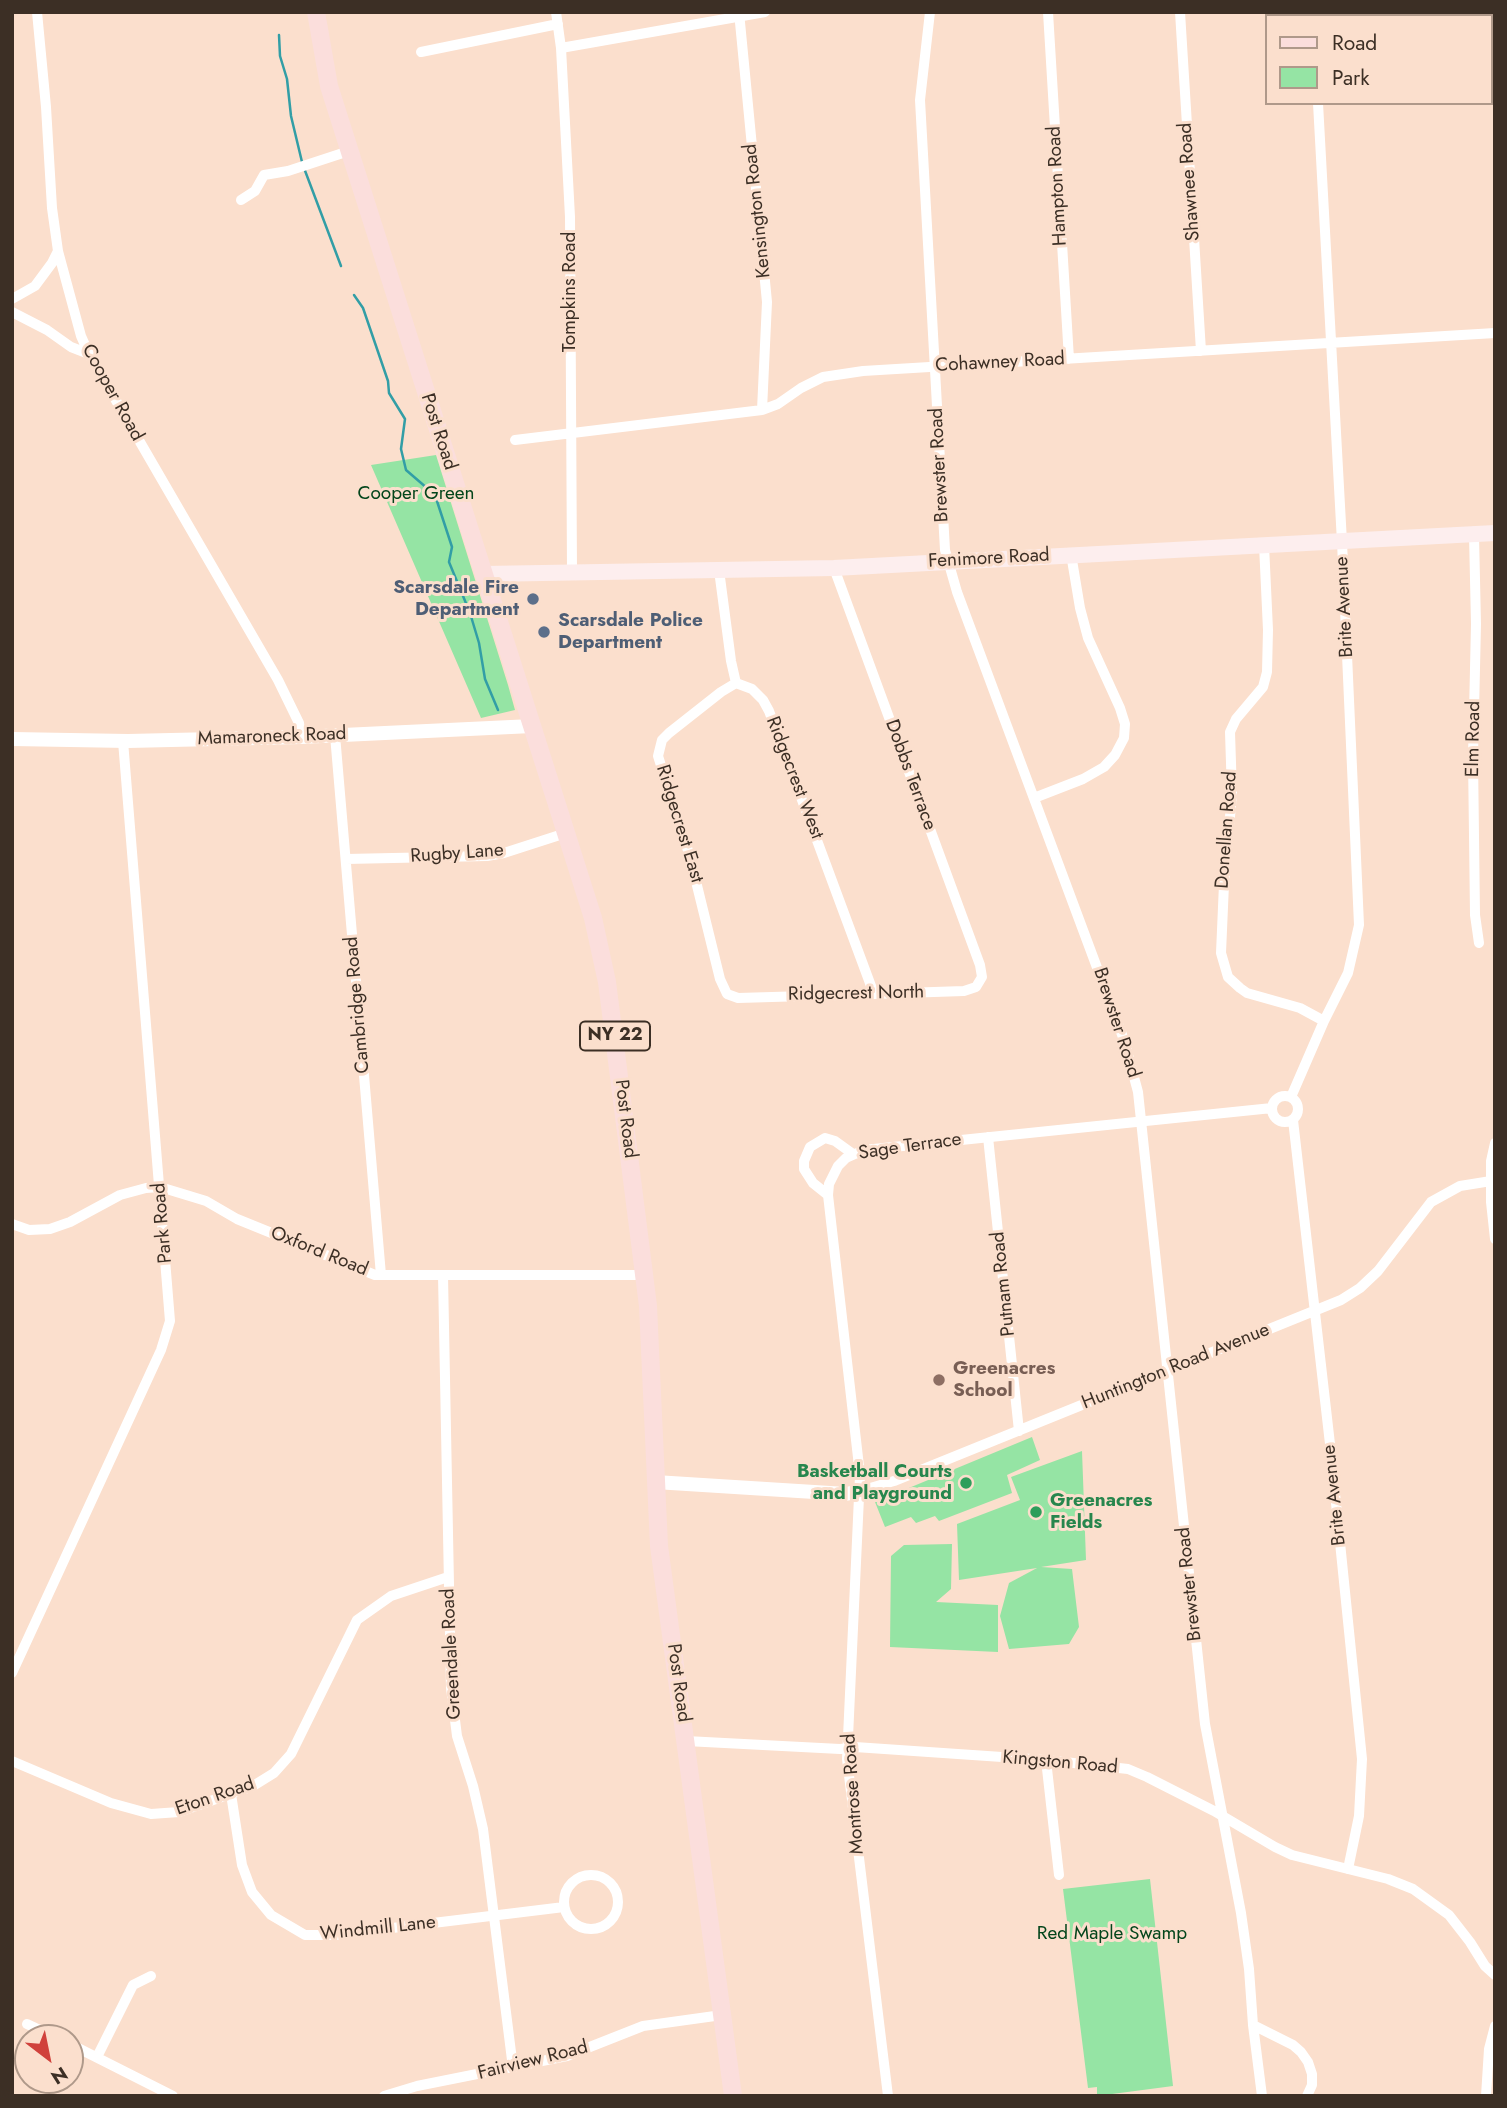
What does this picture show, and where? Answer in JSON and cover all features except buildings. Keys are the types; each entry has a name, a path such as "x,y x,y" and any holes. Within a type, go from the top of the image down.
{"main road":[{"name":"Post Road","path":"316,12 329,86 593,918 607,982 645,1275 659,1546 733,2096"},
{"name":"Fenimore Road","path":"484,574 834,568 1495,533"}],"street":[{"name":"Cooper Road","path":"37,12 52,208 58,251 73,314 89,354 278,680 299,723 301,737"},
{"path":"561,48 765,12"},
{"name":"Brewster Road","path":"930,12 920,100 945,550 957,592 1124,1040 1138,1092 1205,1724 1241,1913 1262,2096"},
{"name":"Hampton Road","path":"1048,12 1069,359"},
{"name":"Shawnee Road","path":"1180,12 1201,352"},
{"name":"Kensington Road","path":"739,15 767,302 762,410"},
{"path":"421,52 557,18"},
{"name":"Tompkins Road","path":"557,18 570,218 572,572"},
{"name":"Brite Avenue","path":"1318,105 1359,925 1348,973 1291,1097 1298,1105 1298,1114 1293,1120 1362,1759 1359,1816 1348,1869"},
{"path":"241,200 255,191 264,174 298,168 349,151"},
{"path":"12,299 36,286 58,251"},
{"path":"12,312 89,354"},
{"name":"Cohawney Road","path":"515,440 762,410 778,404 823,377 863,371 1495,333"},
{"name":"Elm Road","path":"1474,535 1475,915 1479,943"},
{"name":"Donellan Road","path":"1264,545 1267,672 1263,687 1236,719 1230,732 1232,794 1221,953 1225,970 1234,984 1247,993 1292,1005 1324,1021"},
{"path":"1034,798 1083,779 1104,767 1115,755 1124,737 1125,724 1121,708 1088,638 1071,554"},
{"name":"Dobbs Terrace","path":"834,568 980,965 980,984"},
{"path":"719,570 736,683"},
{"name":"Ridgecrest West","path":"736,683 745,685 758,694 769,711 874,994"},
{"name":"Ridgecrest East","path":"729,996 720,979 690,857 658,756 662,740 669,733 736,683"},
{"name":"Mamaroneck Road","path":"12,739 122,741 301,737 532,726"},
{"name":"Cambridge Road","path":"335,736 381,1275"},
{"name":"Park Road","path":"12,1673 168,1332 170,1308 122,741"},
{"name":"Rugby Lane","path":"346,859 487,856 566,833"},
{"name":"Ridgecrest North","path":"729,996 964,991 980,984"},
{"path":"1291,1097 1279,1097 1272,1108 1276,1119 1285,1122 1293,1120"},
{"name":"Sage Terrace","path":"860,1491 828,1195 838,1166 853,1154 864,1150 1272,1108"},
{"name":"Putnam Road","path":"988,1137 1019,1431"},
{"path":"828,1195 808,1177 804,1169 807,1152 816,1142 825,1138 835,1140 853,1154"},
{"path":"1495,1143 1491,1161 1495,1239"},
{"name":"Huntington Road Avenue","path":"655,1482 846,1494 894,1481 1350,1294 1371,1278 1389,1258 1422,1211 1437,1197 1460,1186 1491,1181"},
{"name":"Oxford Road","path":"12,1224 29,1230 50,1229 71,1222 120,1195 160,1187 206,1201 237,1219 343,1263 381,1275 645,1275"},
{"name":"Greendale Road","path":"443,1275 453,1712 483,1829 513,2068"},
{"name":"Montrose Road","path":"860,1491 848,1748 853,1811 888,2096"},
{"name":"Eton Road","path":"12,1761 111,1802 151,1814 179,1812 267,1779 291,1754 357,1620 391,1596 448,1577"},
{"name":"Kingston Road","path":"685,1741 1046,1760 1115,1766 1138,1772 1292,1855 1401,1884 1439,1906 1458,1925 1485,1966 1495,1975"},
{"path":"1046,1760 1059,1875"},
{"name":"Windmill Lane","path":"231,1794 246,1880 259,1902 271,1915 305,1935 335,1935 564,1907"},
{"path":"586,1875 608,1880 618,1894 619,1903 614,1918 600,1928 582,1928 574,1924 564,1907 565,1894 569,1887 576,1879 586,1875"},
{"path":"97,2057 133,1985 151,1976"},
{"name":"Fairview Road","path":"383,2096 416,2086 575,2054 643,2026 722,2015"},
{"path":"1253,2025 1293,2045 1301,2052 1312,2074 1312,2085 1307,2096"},
{"path":"1486,2096 1489,2049 1495,2026"},
{"path":"84,2051 173,2096"}],"green space":[{"name":"Cooper Green","path":"436,455 515,710 481,718 371,465"},
{"name":"Basketball Courts and Playground","path":"1032,1437 1040,1460 1007,1475 1012,1493 939,1521 935,1516 916,1523 911,1517 885,1527 875,1502"},
{"name":"Greenacres Fields","path":"1082,1451 1086,1560 1041,1567 1072,1569 1079,1627 1069,1644 1009,1649 1000,1616 1009,1583 1037,1568 959,1580 957,1524 1020,1500 1011,1477"},
{"path":"952,1544 951,1589 936,1602 998,1605 998,1652 890,1647 891,1556 904,1545"},
{"name":"Red Maple Swamp","path":"1150,1879 1173,2086 1097,2096 1097,2087 1088,2088 1063,1889"}],"waterway":[{"path":"279,35 280,56 287,79 291,116 302,162"},
{"path":"304,168 341,266"},
{"path":"354,295 363,308 388,381 389,393 405,419 401,449 406,470 435,495 452,547 449,562 470,613 479,643 485,679 498,710"}],"place":[{"name":"Scarsdale Fire Department","path":"533,599"},
{"name":"Scarsdale Police Department","path":"544,632"},
{"name":"Greenacres School","path":"939,1380"},
{"name":"Basketball Courts and Playground","path":"966,1483"},
{"name":"Greenacres Fields","path":"1036,1512"}]}
